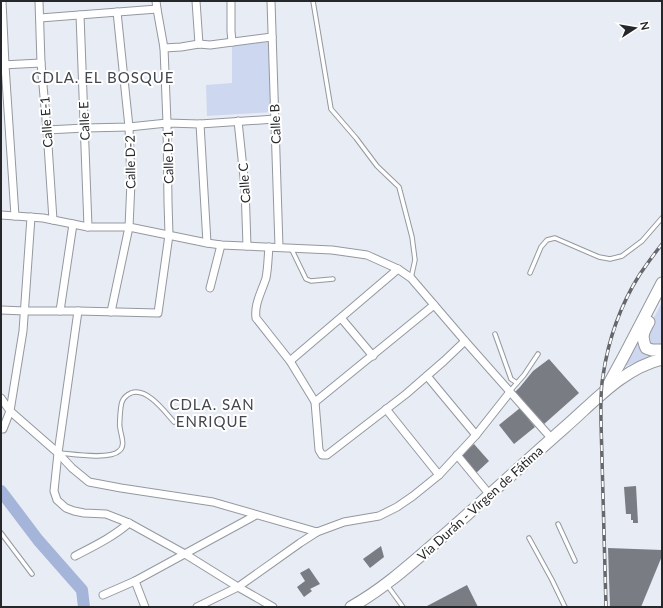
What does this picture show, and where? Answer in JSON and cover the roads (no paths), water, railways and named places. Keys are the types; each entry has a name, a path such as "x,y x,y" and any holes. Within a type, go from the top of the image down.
{"main road":[{"path":"661,286 659,302 644,332 643,340 646,348 652,350 662,350"},
{"name":"Vía Durán - Vírgen de Fátima","path":"604,392 661,286"},
{"name":"Vía Durán - Vírgen de Fátima","path":"351,607 386,584 490,495 604,392 630,372 662,359"}],"street":[{"path":"2,1 3,65 15,216"},
{"name":"Calle E-1","path":"39,1 41,63 53,220"},
{"name":"Calle D-1","path":"111,312 158,313 169,235 164,48 156,1"},
{"path":"196,1 199,44"},
{"path":"231,1 232,42"},
{"name":"Calle B","path":"271,1 279,247"},
{"path":"40,18 157,9"},
{"name":"Calle D-2","path":"111,312 128,227 131,182 129,127 117,12"},
{"name":"Calle E","path":"80,15 88,227"},
{"path":"164,48 272,37"},
{"path":"3,65 41,63"},
{"path":"47,130 129,127 167,123 200,124 275,119"},
{"name":"Calle C","path":"238,121 245,187 247,246"},
{"path":"200,124 207,243"},
{"path":"1,215 43,218 88,227 128,227 221,245 332,250 367,255 398,269 411,278 552,439"},
{"path":"1,429 3,429 10,411 23,331 31,217"},
{"path":"60,311 73,224"},
{"path":"210,288 221,245"},
{"path":"269,247 266,278 255,310 256,318 290,361 315,402 319,450 322,454 327,455 406,394 465,341"},
{"path":"290,361 398,269"},
{"path":"315,402 434,305"},
{"path":"1,310 111,312"},
{"path":"78,311 58,453 54,491 57,500 66,508 74,511 106,514 129,524 185,554 238,588 273,607"},
{"path":"341,318 373,356"},
{"path":"426,376 476,435"},
{"path":"197,607 238,588 300,542 317,532 344,522 379,516 397,507 439,475 476,435 510,392"},
{"path":"1,398 10,411 89,482 213,502 317,532"},
{"path":"386,409 439,475"},
{"path":"457,455 490,495"},
{"path":"102,595 135,581 256,515"},
{"path":"75,556 102,542 129,524"},
{"path":"135,581 145,607"}],"lane":[{"path":"313,1 331,110 356,138 377,166 399,187 412,237 415,260 411,278"},
{"path":"530,273 541,247 547,240 555,238 599,257 610,259 622,256 642,241 662,218"},
{"path":"291,248 306,279 311,282 333,279"},
{"path":"495,334 511,379 517,383"},
{"path":"510,392 538,354"},
{"path":"58,453 105,456 118,453 123,446 120,427 121,403 130,394 136,392 142,393 158,402 174,422"},
{"path":"558,524 575,561"},
{"path":"1,534 32,574"},
{"path":"528,538 552,580 565,607"},
{"path":"386,584 403,607"}],"waterway":[{"path":"1,491 38,540 82,590 84,607"}],"railway":[{"path":"606,607 601,422 602,382 608,350 621,310 640,274 662,244"}],"district":[{"name":"CDLA. EL BOSQUE","path":"103,77"},
{"name":"CDLA. SAN ENRIQUE","path":"212,412"}]}
